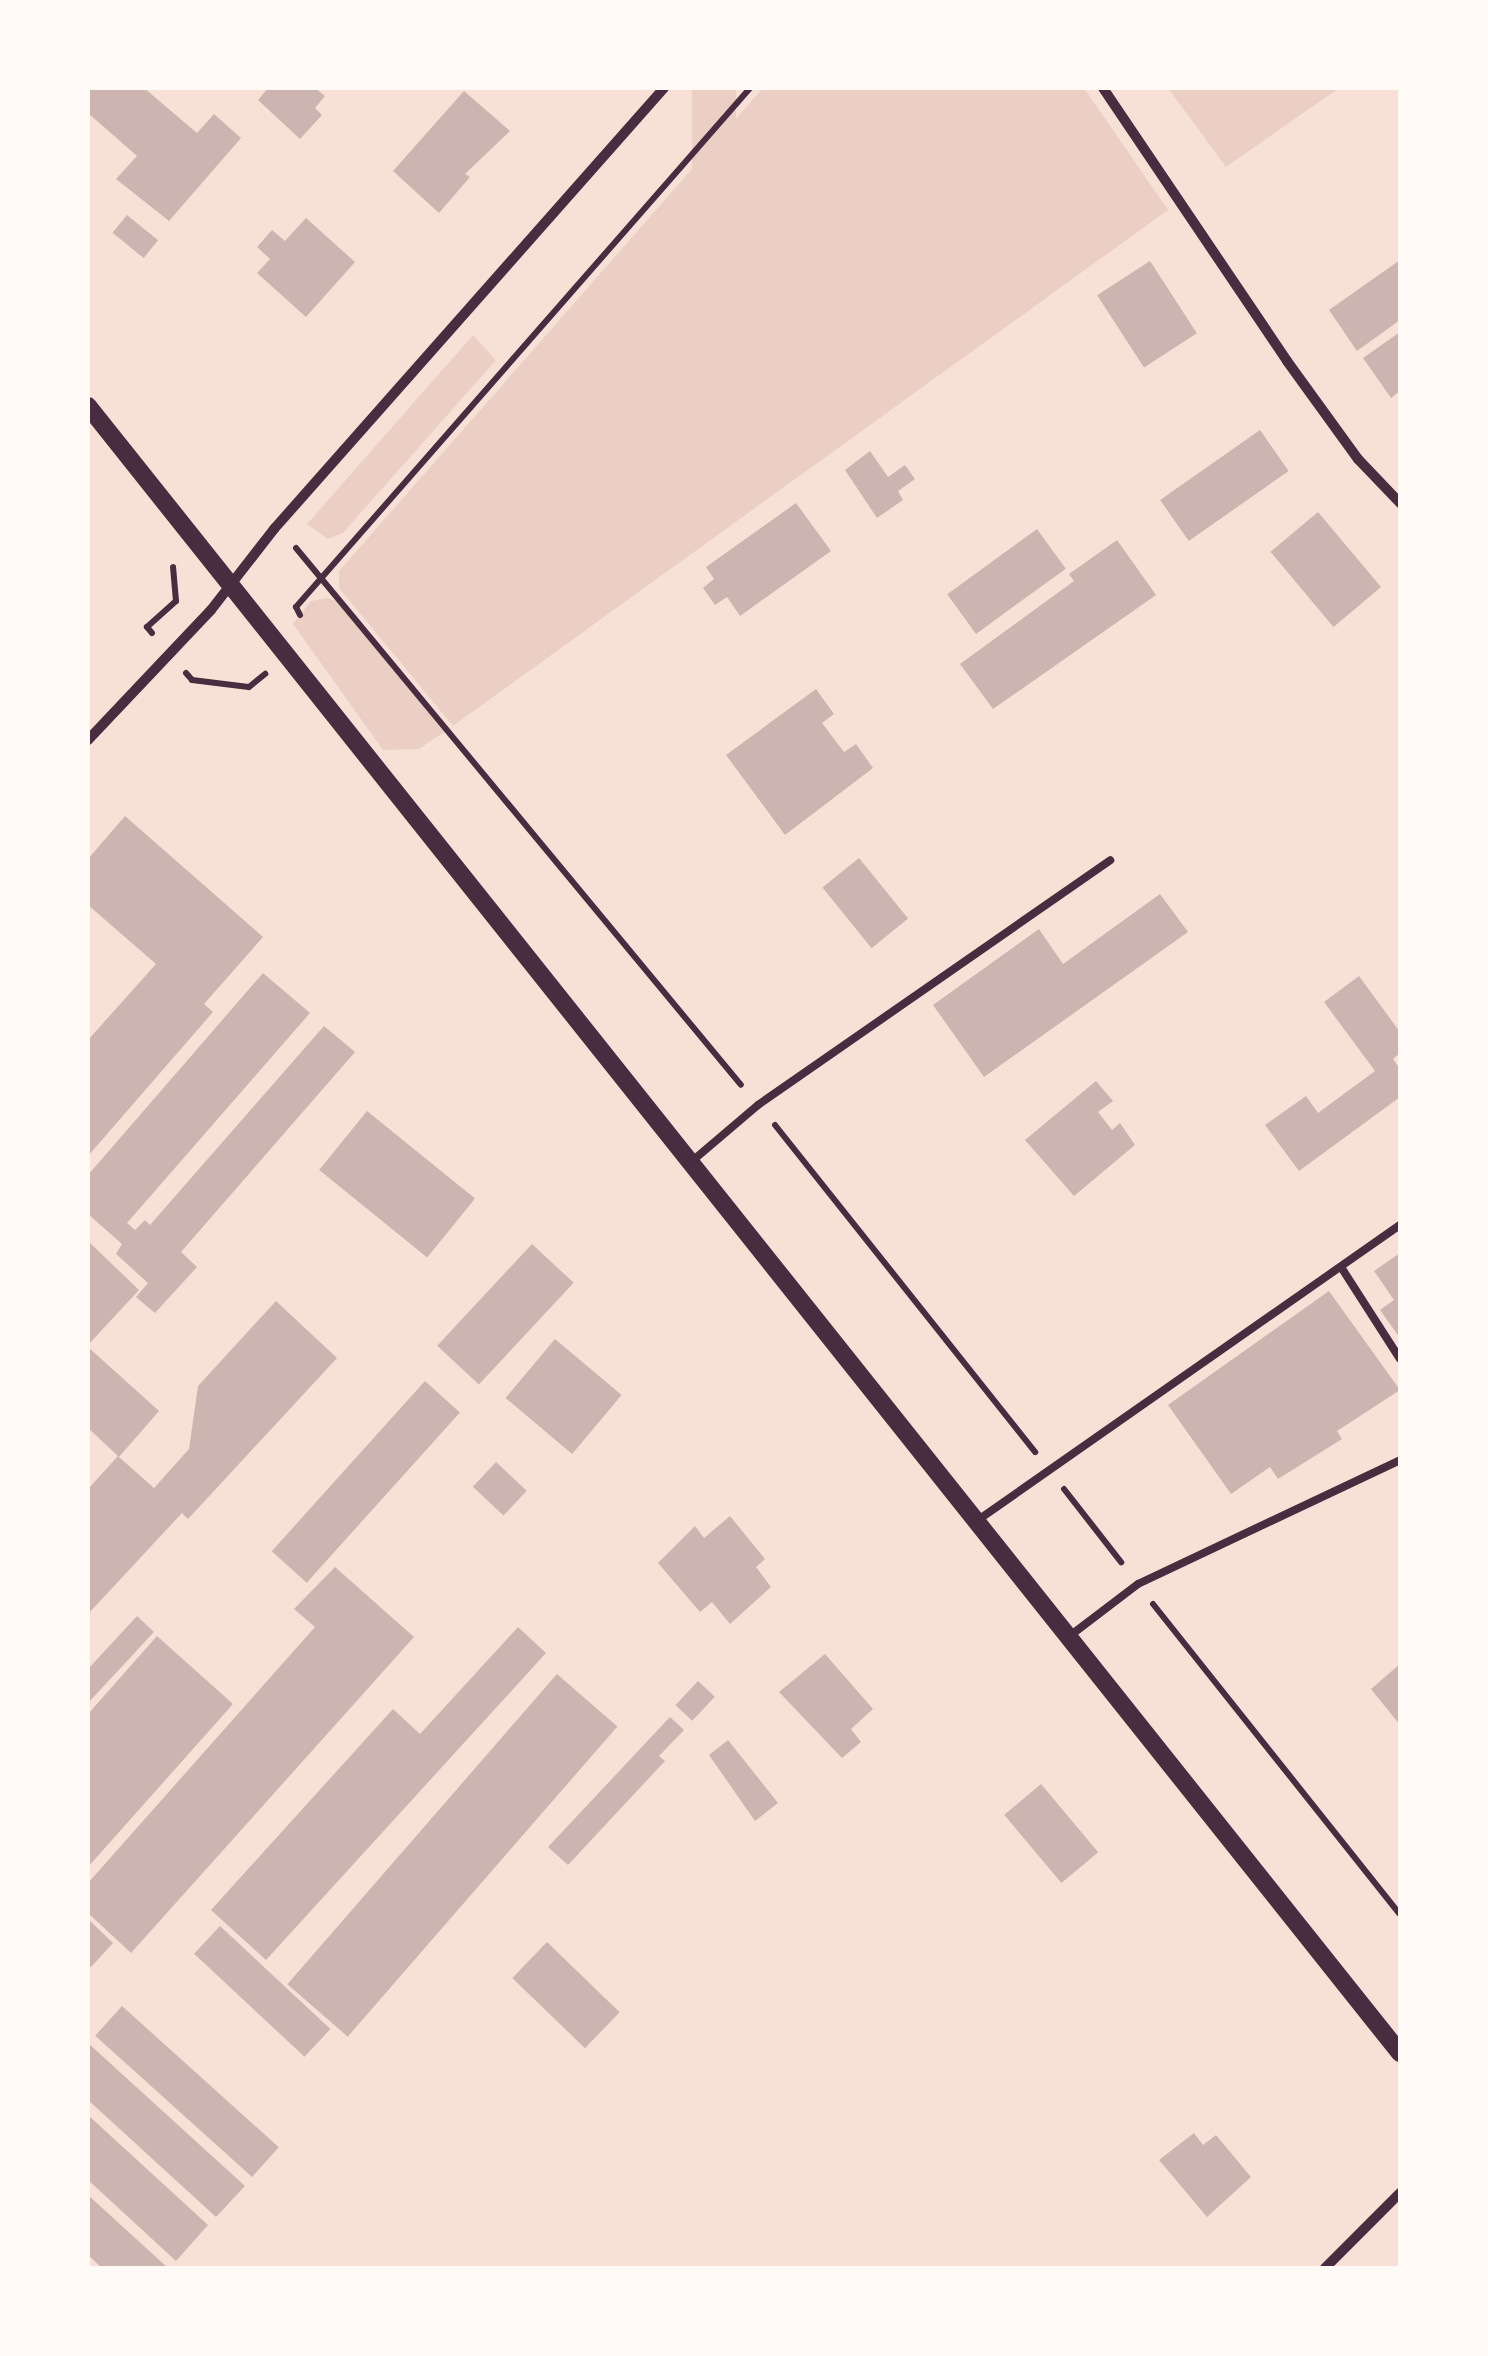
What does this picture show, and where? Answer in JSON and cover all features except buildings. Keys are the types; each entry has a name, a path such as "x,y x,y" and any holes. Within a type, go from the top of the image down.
{"street":[{"path":"88,740 228,587 664,88"},
{"path":"1103,88 1287,361 1358,459 1400,503"},
{"path":"88,406 688,1165 1400,2053"},
{"path":"1325,2268 1400,2193"}],"lane":[{"path":"688,1165 758,1105 1110,860"},
{"path":"974,1522 1400,1225"},
{"path":"1340,1267 1400,1359"},
{"path":"1068,1638 1138,1584 1400,1460"}],"path":[{"path":"324,574 750,88"},
{"path":"292,544 324,574 758,1105 1400,1914"}],"shaded area":[{"path":"692,88 736,88 736,336 692,336"},
{"path":"763,88 1084,88 1168,210 453,726 339,588 339,571"},
{"path":"1168,88 1339,88 1226,167"},
{"path":"473,335 496,360 343,533 328,539 307,524"},
{"path":"328,598 338,602 444,732 419,749 383,750 293,624 311,601"}]}
